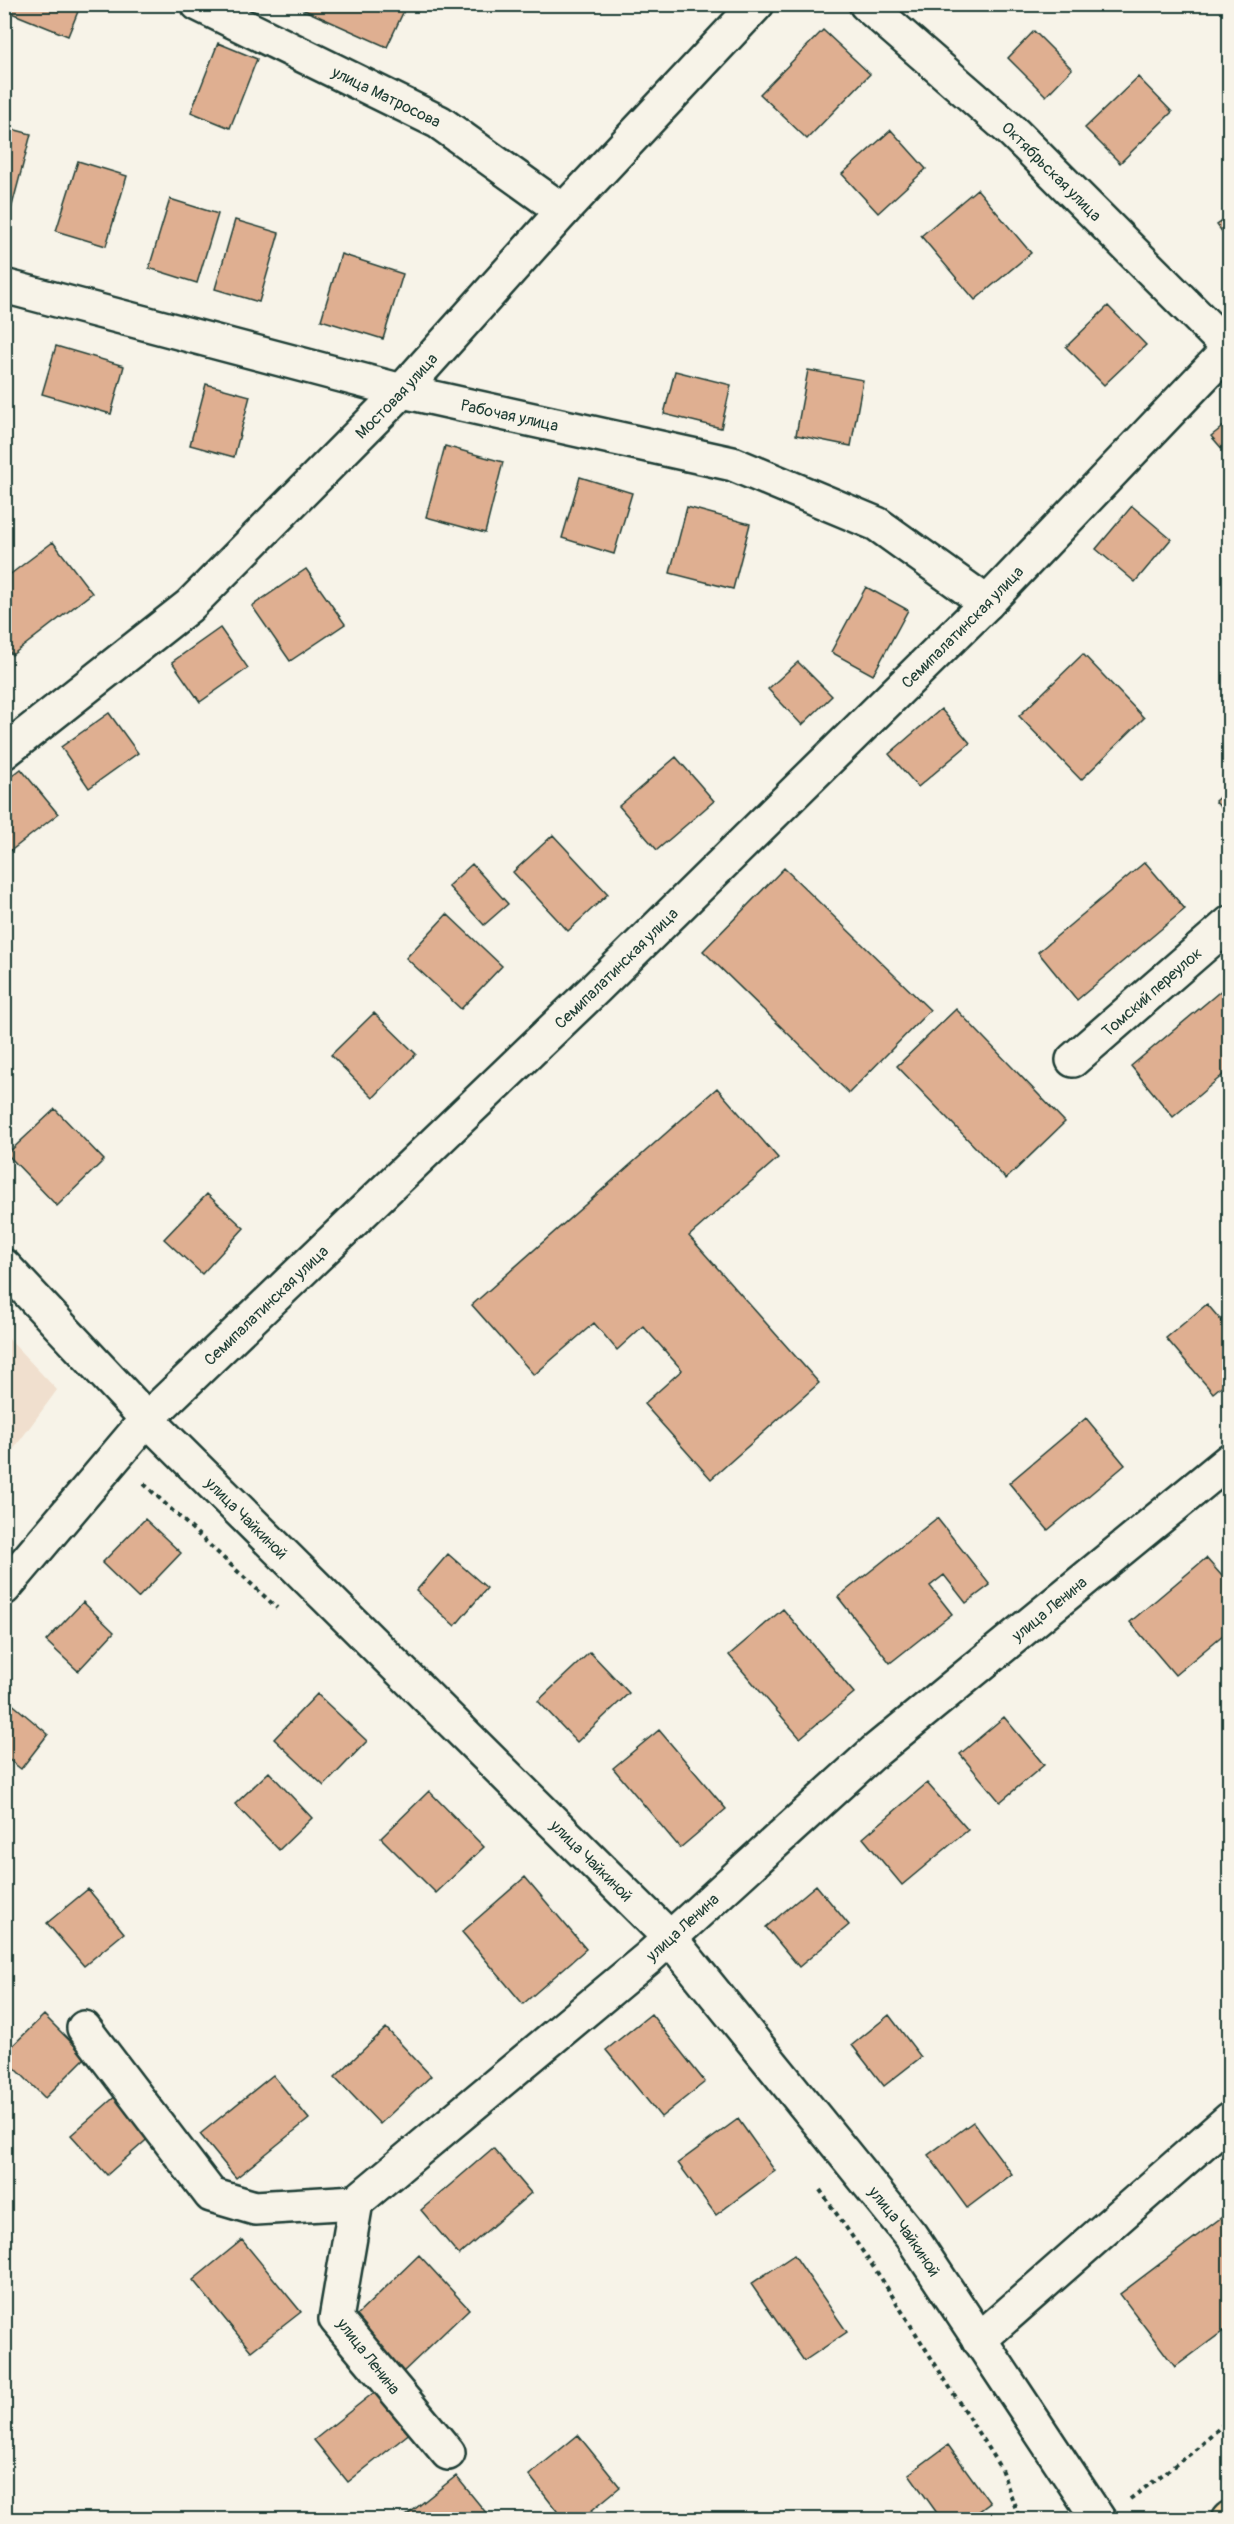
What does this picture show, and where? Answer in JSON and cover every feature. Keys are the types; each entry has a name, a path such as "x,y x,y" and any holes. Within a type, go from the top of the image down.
{"street":[{"name":"улица Матросова","path":"198,4 439,122 563,211"},
{"name":"Мостовая улица","path":"4,752 189,606 402,391 563,211 757,4"},
{"name":"Октябрьская улица","path":"866,4 1014,133 1229,348"},
{"name":"Рабочая улица","path":"4,286 402,391 733,464 877,524 987,603"},
{"name":"Семипалатинская улица","path":"4,1588 147,1419 604,980 987,603 1229,348"},
{"name":"Томский переулок","path":"1073,1060 1230,923"},
{"name":"улица Чайкиной","path":"4,1266 147,1419 669,1937 911,2236 979,2340 1111,2512"},
{"name":"улица Ленина","path":"448,2453 336,2319 356,2202 669,1937 874,1752 1230,1461"},
{"path":"84,2028 211,2195 255,2208 356,2202"},
{"path":"979,2340 1230,2119"}],"path":[{"path":"1111,2512 1198,2448 1230,2418"}],"shaded area":[{"path":"5,1335 57,1390 5,1461"}],"building":[{"path":"12,4 81,4 68,36 9,12"},
{"path":"304,4 407,4 387,47 302,9"},
{"path":"823,30 870,74 807,139 760,94"},
{"path":"1034,31 1072,69 1046,96 1008,58"},
{"path":"218,43 257,59 230,128 191,112"},
{"path":"1138,77 1172,112 1120,163 1085,128"},
{"path":"4,127 31,134 8,221 4,220"},
{"path":"891,130 926,169 878,213 842,174"},
{"path":"78,161 127,176 106,246 56,231"},
{"path":"977,189 1031,253 975,300 921,236"},
{"path":"170,199 218,214 197,283 149,268"},
{"path":"1230,216 1230,242 1217,225"},
{"path":"235,220 279,233 259,302 215,289"},
{"path":"341,254 403,274 383,339 321,320"},
{"path":"1108,306 1146,345 1104,385 1066,347"},
{"path":"56,346 124,366 111,414 42,394"},
{"path":"808,370 863,380 851,446 796,435"},
{"path":"675,371 731,385 721,428 664,414"},
{"path":"206,384 250,396 234,457 190,445"},
{"path":"1230,421 1230,458 1211,436"},
{"path":"445,446 503,462 485,533 426,517"},
{"path":"580,477 632,493 614,554 562,538"},
{"path":"1132,506 1171,539 1135,582 1096,549"},
{"path":"687,507 750,524 733,589 670,573"},
{"path":"53,542 92,593 12,655 4,645 4,579"},
{"path":"306,569 345,624 290,661 252,606"},
{"path":"866,587 908,610 873,675 831,652"},
{"path":"220,628 248,668 200,702 172,662"},
{"path":"1083,654 1144,718 1081,780 1019,716"},
{"path":"798,662 832,696 802,725 768,689"},
{"path":"941,709 970,743 918,787 889,754"},
{"path":"109,713 138,753 89,788 61,747"},
{"path":"676,757 714,801 657,850 619,806"},
{"path":"21,769 58,814 4,856 4,782"},
{"path":"1230,788 1230,818 1215,801"},
{"path":"553,835 608,894 568,931 513,872"},
{"path":"1145,862 1185,909 1077,1000 1038,952"},
{"path":"472,864 508,904 484,925 448,886"},
{"path":"784,868 930,1010 849,1093 703,951"},
{"path":"447,914 502,966 461,1009 406,958"},
{"path":"1230,983 1230,1069 1173,1117 1131,1066"},
{"path":"956,1009 1065,1122 1006,1179 897,1066"},
{"path":"374,1013 416,1054 373,1098 331,1055"},
{"path":"717,1088 778,1158 689,1236 819,1383 711,1479 644,1404 682,1370 643,1326 617,1350 594,1323 534,1375 472,1305"},
{"path":"55,1109 104,1160 57,1206 7,1154"},
{"path":"207,1194 244,1228 202,1274 164,1239"},
{"path":"1207,1304 1230,1331 1230,1379 1213,1393 1166,1338"},
{"path":"1086,1418 1125,1465 1048,1530 1009,1483"},
{"path":"937,1518 990,1585 966,1603 944,1575 930,1586 952,1614 890,1663 838,1597"},
{"path":"145,1519 181,1553 138,1598 102,1563"},
{"path":"448,1554 487,1588 455,1626 416,1591"},
{"path":"1206,1558 1230,1585 1230,1629 1175,1675 1130,1622"},
{"path":"83,1602 114,1632 78,1671 46,1641"},
{"path":"783,1609 854,1693 800,1738 729,1655"},
{"path":"590,1652 629,1693 577,1742 538,1701"},
{"path":"317,1694 367,1741 324,1786 274,1739"},
{"path":"10,1702 48,1734 21,1769 4,1756 4,1708"},
{"path":"1004,1717 1044,1765 1000,1802 960,1754"},
{"path":"659,1730 726,1809 680,1848 613,1768"},
{"path":"269,1772 312,1818 279,1850 235,1804"},
{"path":"927,1783 968,1830 902,1885 863,1838"},
{"path":"429,1791 484,1847 436,1893 381,1838"},
{"path":"525,1877 586,1949 523,2004 462,1932"},
{"path":"816,1885 849,1925 799,1967 766,1927"},
{"path":"88,1889 124,1933 84,1966 47,1923"},
{"path":"651,2014 705,2082 661,2117 606,2050"},
{"path":"44,2015 86,2057 45,2098 4,2057 4,2054"},
{"path":"889,2015 921,2057 884,2086 852,2045"},
{"path":"386,2028 431,2076 380,2124 335,2077"},
{"path":"273,2075 309,2119 236,2178 200,2134"},
{"path":"118,2094 153,2134 107,2175 71,2135"},
{"path":"738,2119 775,2171 716,2215 678,2163"},
{"path":"973,2122 1012,2174 967,2208 928,2155"},
{"path":"493,2148 531,2193 459,2255 421,2210"},
{"path":"1230,2211 1230,2326 1175,2367 1120,2294"},
{"path":"242,2240 301,2312 251,2351 193,2280"},
{"path":"419,2255 469,2309 403,2372 353,2319"},
{"path":"794,2255 847,2332 804,2361 751,2284"},
{"path":"382,2386 416,2428 348,2482 314,2440"},
{"path":"578,2435 620,2487 580,2520 564,2520 529,2475"},
{"path":"948,2445 990,2503 967,2520 942,2520 909,2474"},
{"path":"456,2476 492,2520 407,2520 405,2517"}]}
